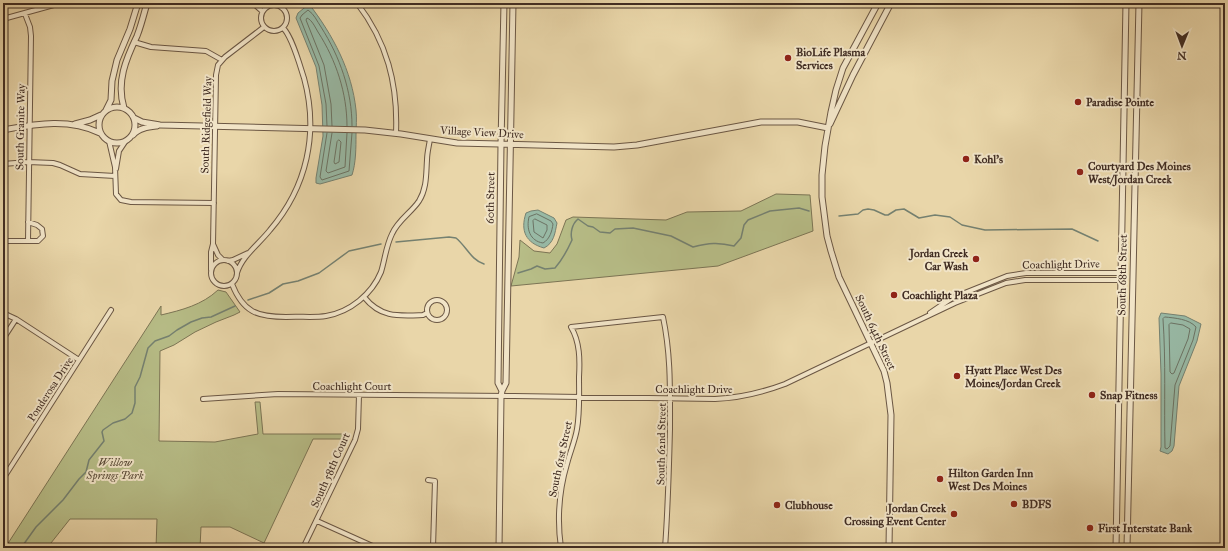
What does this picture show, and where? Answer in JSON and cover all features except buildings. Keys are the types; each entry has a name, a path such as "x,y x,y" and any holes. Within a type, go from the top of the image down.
{"street":[{"path":"3,19 26,14 61,3"},
{"path":"100,133 99,123 111,100 114,70 130,29 138,3"},
{"path":"124,108 121,96 121,81 146,3"},
{"path":"253,3 262,12"},
{"path":"282,8 289,3"},
{"path":"357,3 367,16 390,66 396,100 396,133"},
{"name":"60th Street","path":"502,394 498,383 504,3"},
{"name":"60th Street","path":"499,548 502,394 506,383 514,3"},
{"name":"South 64th Street","path":"878,3 843,68 836,90 828,128 822,175 822,197 827,236 839,276 871,342 884,372 887,383 891,415 889,548"},
{"name":"South 64th Street","path":"828,128 852,75 891,3"},
{"name":"South 68th Street","path":"1116,548 1126,3"},
{"name":"South 68th Street","path":"1127,548 1139,3"},
{"path":"269,5 282,8 287,15 287,20 282,28 272,32 264,27 260,20 262,12 269,5"},
{"name":"South Granite Way","path":"26,14 31,36 28,241"},
{"path":"134,42 151,47 206,50 222,60 264,27"},
{"path":"250,252 233,260 221,260 215,264 211,270 213,279 217,284 228,286 232,284 240,264 271,230 292,200 303,172 309,143 309,103 297,57 287,35 282,28"},
{"name":"South Ridgefield Way","path":"211,270 213,244 216,75 218,65 222,60"},
{"path":"3,130 45,124 74,124 90,120 115,106 130,111 134,118 136,127 131,138"},
{"name":"Village View Drive","path":"134,118 142,122 160,125 365,130 396,133 457,143 599,147 637,145 770,121 798,122 828,128"},
{"path":"74,124 100,133 109,141 114,143 125,142"},
{"path":"115,174 119,151 125,142 136,132 160,125"},
{"path":"232,284 244,305 257,314 267,316 326,316 347,308 364,296 372,287 381,272 389,239 396,226 415,207 423,194 426,183 427,158 430,139"},
{"path":"109,141 115,174 116,194 118,198 125,202 214,203"},
{"path":"3,164 45,162 60,165 86,175 115,174"},
{"path":"3,241 38,241 43,236 40,227 28,222"},
{"path":"213,244 218,255 232,262 236,267 237,273"},
{"name":"Coachlight Drive","path":"918,320 952,298 1007,276 1026,273 1121,273"},
{"name":"Coachlight Drive","path":"502,394 579,397 736,398 761,393 785,384 955,303 1006,283 1025,280 1120,280"},
{"path":"364,296 376,308 392,316 423,315 427,313"},
{"path":"433,300 440,300 446,306 446,313 442,319 433,320 427,313 428,305 433,300"},
{"name":"Ponderosa Drive","path":"3,479 111,310"},
{"path":"3,314 16,319 79,360"},
{"name":"South 62nd Street","path":"571,327 663,316 670,362 669,477 665,548"},
{"path":"3,340 16,319"},
{"name":"South 61st Street","path":"561,548 559,525 561,493 565,471 578,427 578,346 576,336 571,327"},
{"name":"Coachlight Court","path":"203,400 263,394 502,394"},
{"name":"South 58th Court","path":"303,548 357,435 359,422 359,395"},
{"path":"428,480 434,480 433,548"},
{"path":"317,521 377,548"}],"green space":[{"path":"776,194 810,195 813,231 718,266 511,286 519,257 520,240 534,251 550,253 557,244 566,220 573,217 666,220 687,212 741,211"},
{"name":"Willow Springs Park","path":"218,290 226,292 240,312 195,332 174,345 160,351 159,441 215,442 258,434 255,402 260,402 263,434 348,434 347,439 313,439 264,543 230,527 201,527 200,548 156,548 157,519 70,519 47,548 5,548 161,306 161,315 177,311 205,300"}],"water":[{"path":"309,4 326,28 346,67 354,96 356,113 356,155 352,175 320,184 316,183 316,178 323,136 322,105 316,67 296,18 298,13"},
{"path":"538,210 554,218 557,223 552,241 544,248 533,243 524,231 524,219 526,213"},
{"path":"1161,313 1185,316 1201,324 1197,341 1179,386 1174,446 1172,451 1168,454 1160,451 1161,374 1159,318"}],"waterway":[{"path":"518,273 537,266 545,269 555,268 563,258 572,240 572,229 574,223 578,219 600,232 610,233 615,229 633,228 671,236 693,247 714,244 734,246 741,238 744,225 748,220 770,211 799,208 809,211"},
{"path":"839,216 858,214 863,210 868,209 888,215 896,210 904,209 919,218 935,215 950,217 962,225 985,230 1072,229 1098,241"},
{"path":"396,242 449,237 456,238 472,256 484,264"},
{"path":"248,300 269,293 283,284 298,281 319,273 349,251 381,244"},
{"path":"21,548 36,527 63,500 86,472 89,460 104,441 103,430 113,423 125,419 132,413 135,403 135,387 140,377 148,348 155,341 169,336 191,322 202,318 211,317 235,306"}],"place":[{"name":"BioLife Plasma Services","path":"788,58"},
{"name":"Paradise Pointe","path":"1078,102"},
{"name":"Kohl's","path":"966,159"},
{"name":"Courtyard Des Moines West/Jordan Creek","path":"1080,172"},
{"name":"Jordan Creek Car Wash","path":"976,259"},
{"name":"Coachlight Plaza","path":"894,295"},
{"name":"Hyatt Place West Des Moines/Jordan Creek","path":"957,376"},
{"name":"Snap Fitness","path":"1092,395"},
{"name":"Hilton Garden Inn West Des Moines","path":"940,479"},
{"name":"BDFS","path":"1014,504"},
{"name":"Clubhouse","path":"777,505"},
{"name":"Jordan Creek Crossing Event Center","path":"954,514"},
{"name":"First Interstate Bank","path":"1090,528"}]}
